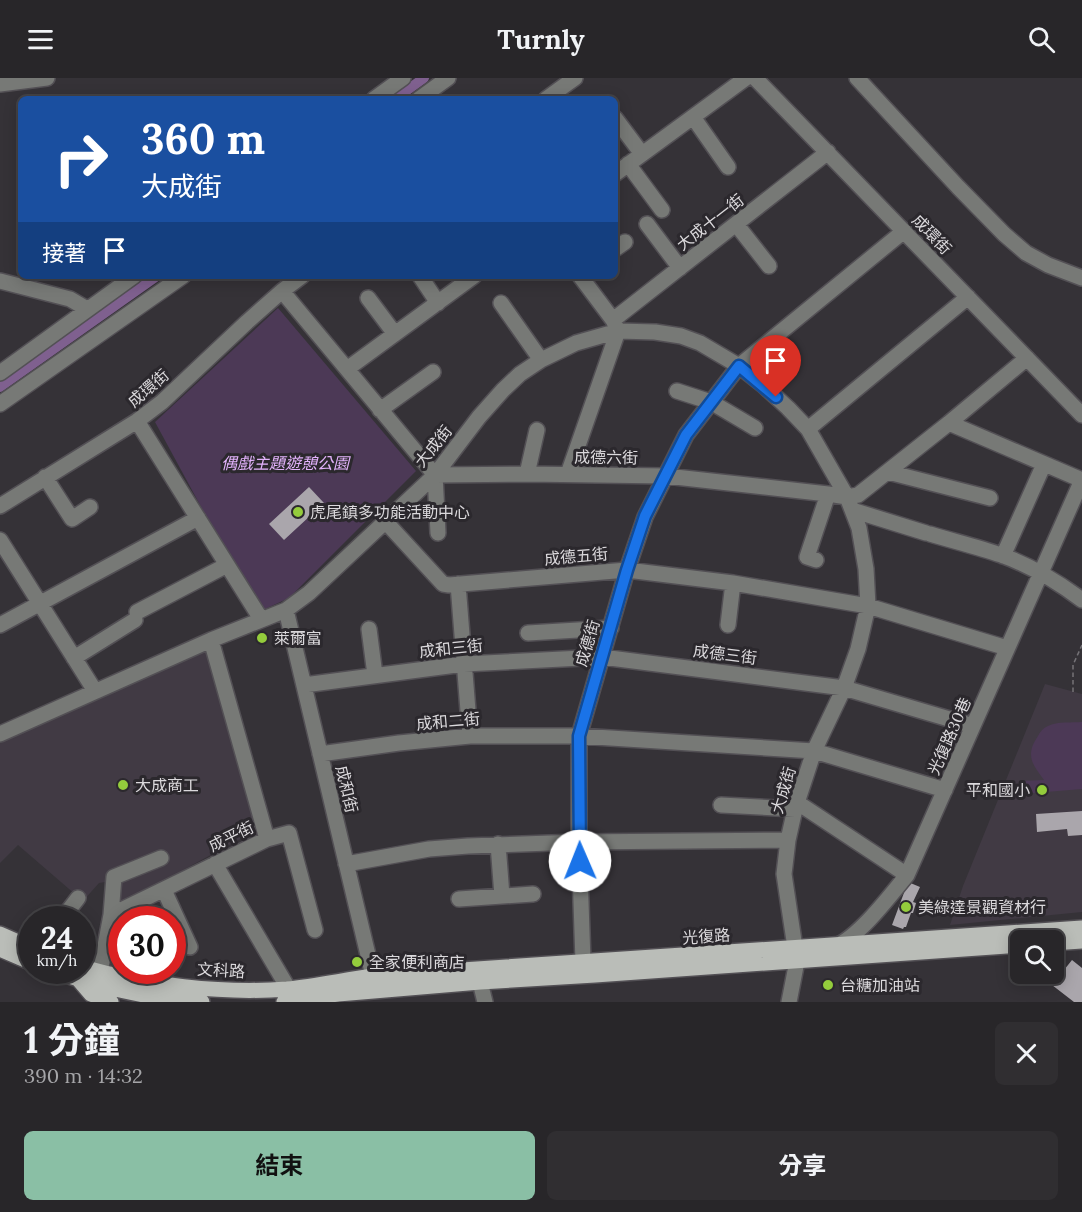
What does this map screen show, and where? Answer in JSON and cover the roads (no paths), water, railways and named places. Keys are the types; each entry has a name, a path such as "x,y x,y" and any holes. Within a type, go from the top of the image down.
{"main road":[{"path":"842,944 1082,928"},
{"path":"0,934 18,942"},
{"path":"1064,942 1082,941"},
{"name":"光復路","path":"373,976 583,962 1010,945"},
{"path":"0,949 18,957"},
{"name":"光復路","path":"331,998 480,982 595,975 796,954"},
{"name":"文科路","path":"96,972 174,985 291,998 331,998"},
{"name":"文科路","path":"291,998 373,976"},
{"name":"文科路","path":"96,980 129,992 202,1002"},
{"path":"86,984 91,994 111,1002"},
{"path":"174,985 182,1001"}],"street":[{"path":"0,84 46,78"},
{"path":"378,96 403,78"},
{"path":"423,96 448,78"},
{"path":"552,96 575,78"},
{"path":"618,172 746,78"},
{"name":"成環街","path":"755,78 1082,415"},
{"path":"857,78 1004,234 1026,253 1048,265 1082,278"},
{"path":"693,117 728,167"},
{"path":"618,122 642,154"},
{"name":"大成十一街","path":"616,325 680,268 828,152"},
{"path":"628,164 662,210"},
{"path":"647,224 680,268"},
{"path":"736,224 769,266"},
{"name":"成德街","path":"583,962 579,842 579,736 645,516 686,435 739,366 904,231"},
{"path":"0,373 130,279"},
{"path":"0,404 179,279"},
{"name":"成環街","path":"0,506 137,421 162,402 247,321 298,279"},
{"path":"422,279 438,303"},
{"path":"347,369 470,279"},
{"path":"568,474 616,325 582,279"},
{"path":"0,281 70,299 87,309"},
{"path":"282,291 435,475 438,533"},
{"path":"808,429 968,297"},
{"path":"368,298 395,334"},
{"path":"501,303 541,360"},
{"name":"大成街","path":"0,734 211,640 286,610 309,593 435,475 502,390 541,360 616,325 681,336 700,343 739,366 808,429 850,504 859,528 866,568 868,606 858,649 844,688 814,751 796,806 788,840 784,874 796,954 789,1002"},
{"path":"1027,358 858,495 850,504 928,533 1003,556 1041,574 1082,600"},
{"path":"380,410 433,372"},
{"path":"677,391 711,402 755,428"},
{"path":"137,421 261,620"},
{"path":"949,423 1082,480"},
{"path":"527,474 537,430"},
{"path":"1003,556 1044,464"},
{"path":"888,472 990,498"},
{"name":"成德六街","path":"435,475 666,476 828,494 850,504"},
{"path":"45,477 72,519 90,507"},
{"name":"光復路30巷","path":"796,954 842,944 873,915 907,875 1082,480"},
{"path":"816,560 807,557 828,494"},
{"path":"0,625 198,518"},
{"name":"成德五街","path":"386,521 443,584 627,570 733,583 868,606 1007,648"},
{"path":"0,540 95,692"},
{"path":"74,658 136,616 227,565"},
{"path":"728,625 733,583"},
{"path":"458,584 470,736"},
{"name":"成和街","path":"286,610 373,976"},
{"path":"528,633 611,628"},
{"path":"369,629 375,675"},
{"name":"成平街","path":"130,906 267,839 211,640"},
{"name":"成和三街","path":"304,685 464,664 602,657"},
{"name":"成德三街","path":"602,657 844,688 973,726"},
{"name":"成和二街","path":"320,754 470,736 579,736 814,751 945,790"},
{"path":"721,805 796,806 907,875"},
{"path":"267,839 289,833 315,930"},
{"path":"346,864 429,849 498,844 788,840"},
{"path":"498,844 502,896"},
{"path":"112,906 114,877 161,858"},
{"name":"文科路","path":"215,864 291,998"},
{"path":"164,890 190,947"},
{"path":"459,899 533,894"},
{"path":"72,906 78,898"},
{"path":"100,972 108,931"},
{"name":"光復路","path":"331,998 373,976"},
{"path":"480,982 485,1002"}],"waterway":[{"path":"399,96 424,78"},
{"path":"0,387 153,279"}],"place":[{"name":"虎尾鎮多功能活動中心","path":"298,512"},
{"name":"萊爾富","path":"262,638"},
{"name":"大成商工","path":"123,785"},
{"name":"平和國小","path":"1042,790"},
{"name":"美綠達景觀資材行","path":"906,907"},
{"name":"全家便利商店","path":"357,962"},
{"name":"台糖加油站","path":"828,985"}],"park label":[{"name":"偶戲主題遊憩公園","path":"285,463"}]}
